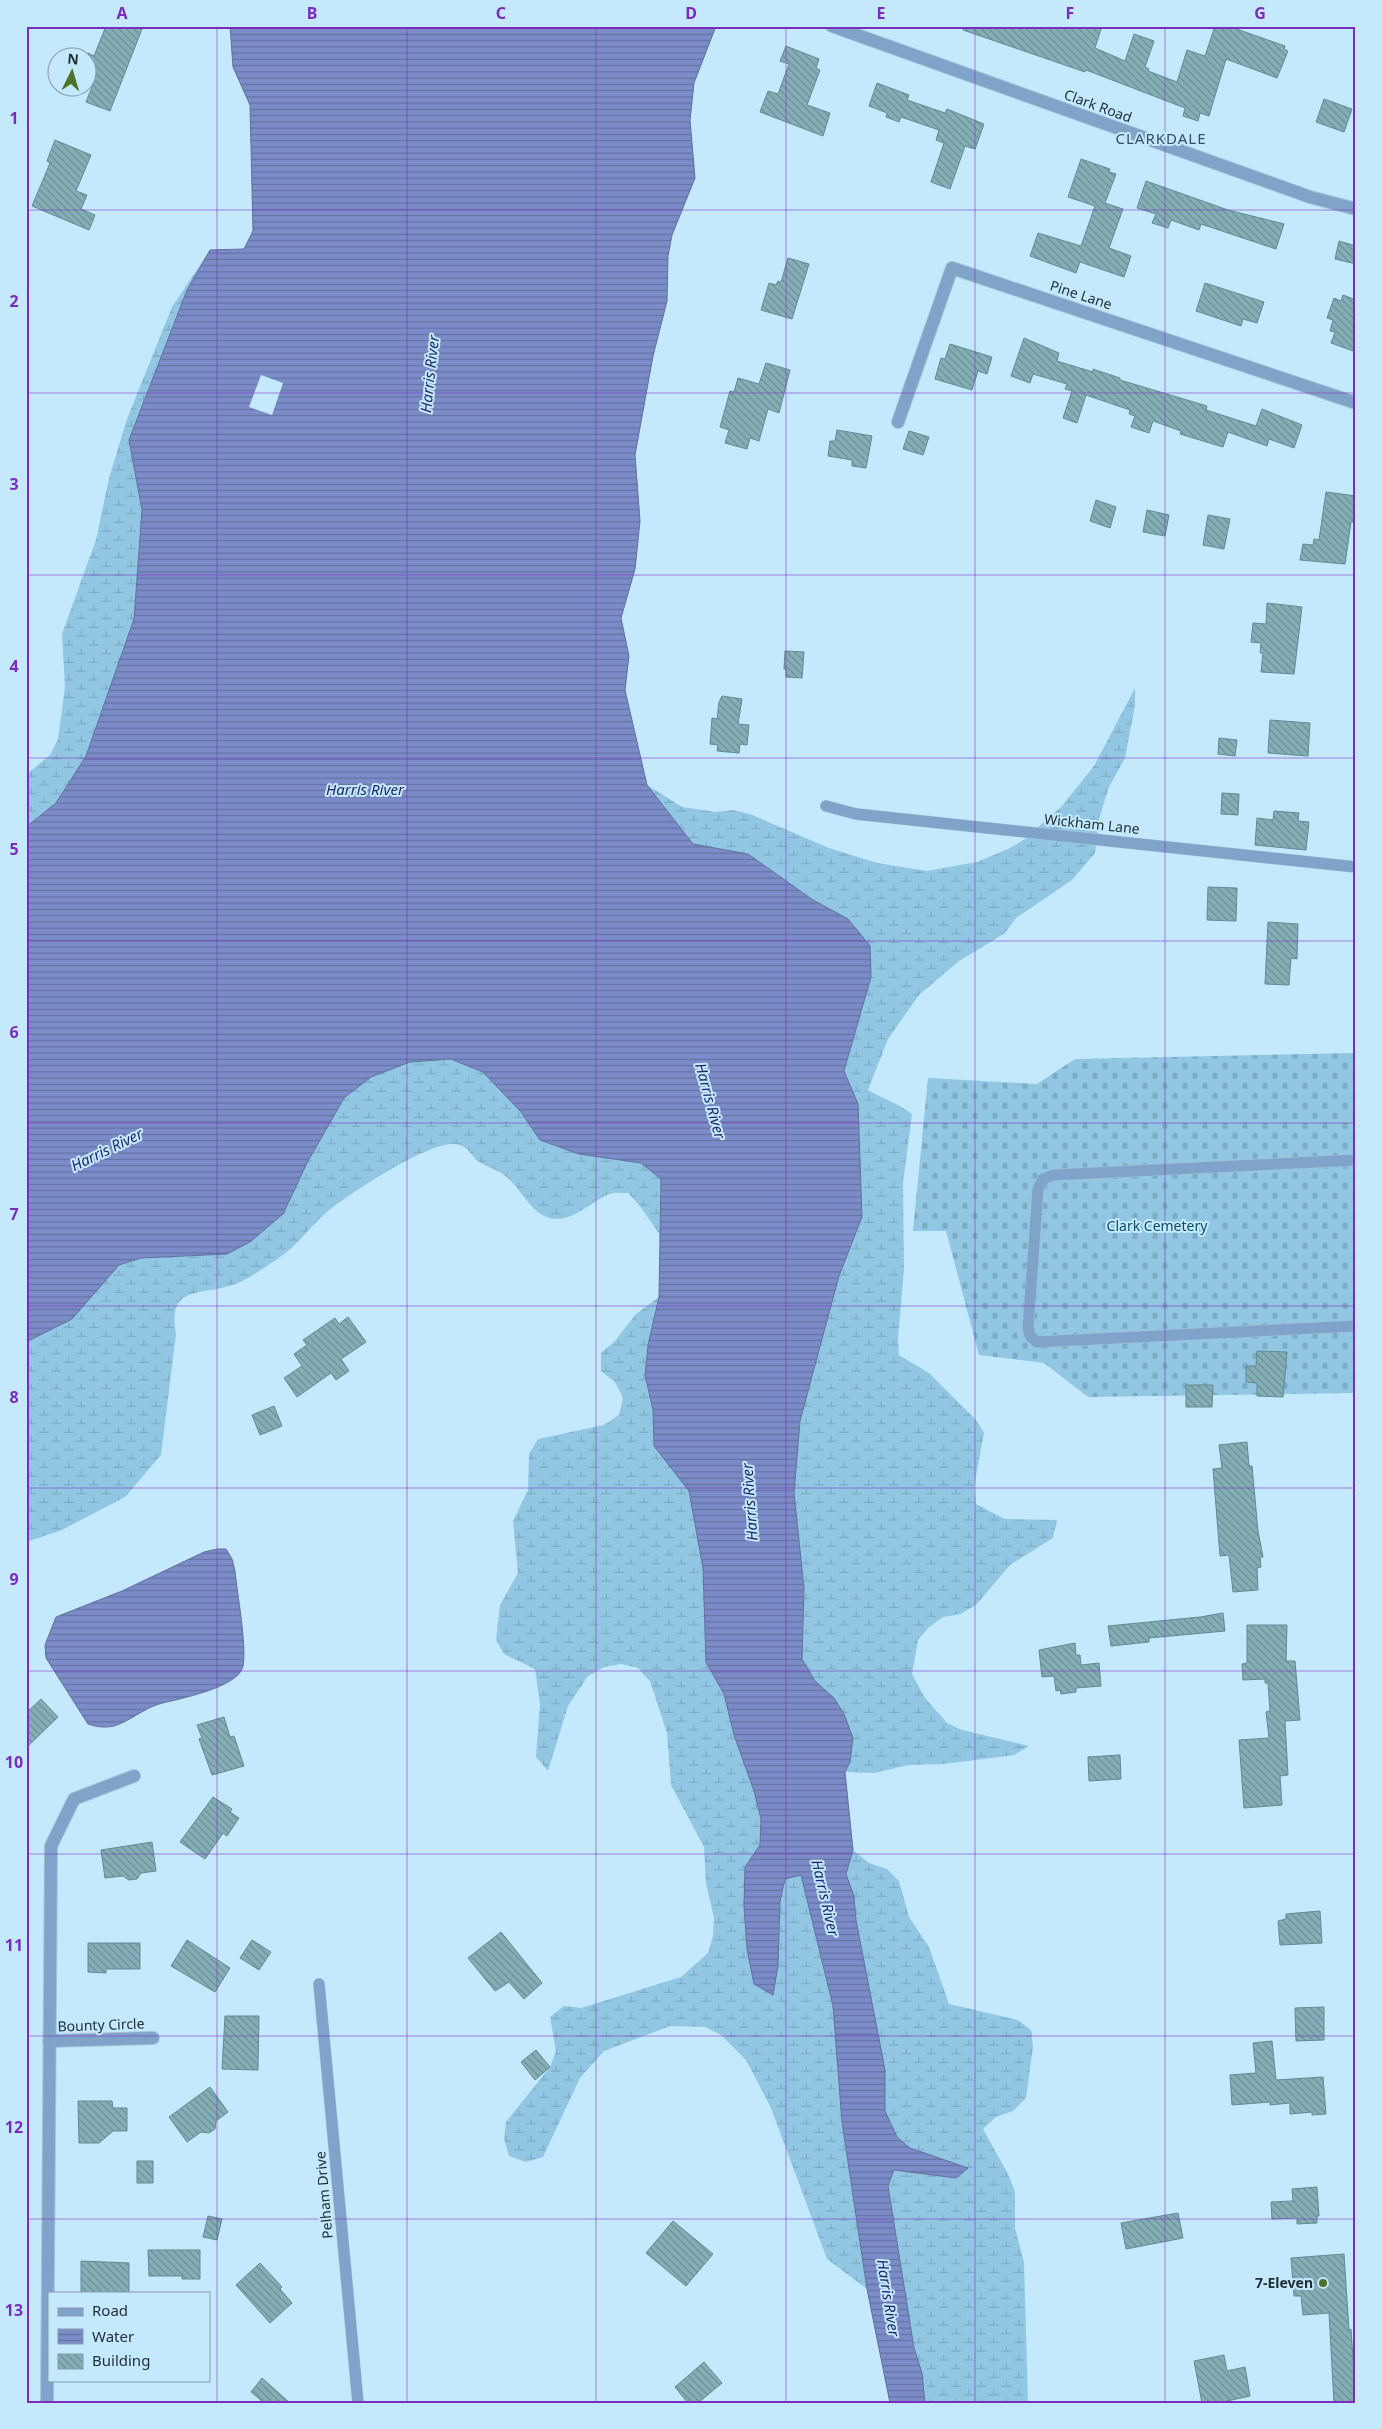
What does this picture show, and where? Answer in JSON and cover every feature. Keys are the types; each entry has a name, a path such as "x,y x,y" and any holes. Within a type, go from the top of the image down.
{"street":[{"name":"Clark Road","path":"832,26 1310,196 1356,209"},
{"name":"Pine Lane","path":"898,422 952,268 1356,403"},
{"path":"48,2292 51,1846 74,1799 134,1776"},
{"name":"Bounty Circle","path":"49,2041 153,2038"},
{"path":"47,2403 48,2349"}],"lane":[{"name":"Wickham Lane","path":"826,806 856,814 1356,867"},
{"path":"1356,1160 1053,1175 1043,1179 1038,1189 1028,1328 1030,1336 1037,1342 1356,1326"},
{"name":"Pelham Drive","path":"319,1984 358,2403"}],"green space":[{"path":"210,250 187,290 129,440 142,510 134,619 86,756 56,803 26,827 26,775 50,755 58,739 65,687 62,634 96,540 109,478 127,419 172,307"},
{"path":"1135,688 1135,705 1125,758 1109,787 1099,819 1097,835 1036,829 1062,806 1094,766"},
{"path":"647,785 682,807 716,812 733,810 750,814 829,848 877,863 927,871 977,862 1008,849 1027,838 1096,844 1095,853 1072,880 1016,918 1005,933 959,961 919,995 888,1039 868,1090 912,1114 903,1183 904,1269 898,1338 899,1355 929,1373 976,1420 984,1433 974,1487 976,1504 1005,1519 1057,1520 1053,1538 1010,1565 976,1605 960,1614 943,1617 929,1627 918,1640 912,1674 925,1698 947,1723 962,1730 1029,1746 1014,1755 944,1764 909,1765 874,1773 845,1772 850,1762 844,1714 834,1698 815,1681 802,1659 804,1588 794,1493 800,1422 839,1276 862,1217 858,1104 844,1071 871,977 848,919 813,900 748,854 693,844"},
{"name":"Clark Cemetery","path":"1353,1053 1356,1393 1088,1397 1044,1363 979,1355 946,1231 913,1231 928,1078 1037,1084 1075,1059"},
{"path":"451,1059 483,1072 521,1112 540,1140 579,1154 641,1163 661,1179 660,1235 640,1206 628,1193 609,1194 571,1216 555,1219 541,1214 506,1176 481,1163 466,1148 457,1144 438,1147 406,1161 370,1182 328,1211 284,1255 253,1275 241,1282 196,1293 181,1301 176,1308 174,1319 176,1334 161,1455 125,1497 62,1530 26,1542 27,1341 72,1319 119,1265 141,1258 227,1254 250,1242 283,1214 307,1163 344,1098 371,1077 410,1062"},
{"path":"659,1297 648,1345 645,1375 653,1410 654,1445 689,1491 703,1568 706,1662 724,1694 734,1735 754,1791 761,1819 760,1845 745,1867 754,1984 773,1995 778,1966 780,1901 785,1879 801,1875 833,2006 842,2122 867,2289 827,2259 771,2108 746,2060 721,2035 705,2027 670,2026 604,2051 580,2078 543,2157 526,2162 509,2156 504,2139 506,2122 550,2067 556,2051 550,2017 564,2006 581,2008 681,1977 708,1953 713,1936 714,1918 706,1883 704,1847 671,1785 667,1733 650,1681 638,1668 621,1664 604,1667 588,1676 568,1706 548,1771 536,1757 540,1704 535,1669 504,1654 496,1640 500,1605 518,1573 513,1521 528,1490 529,1454 538,1439 604,1425 619,1415 623,1398 615,1382 601,1371 601,1353 614,1342 636,1314"},
{"path":"853,1850 869,1863 887,1869 899,1881 909,1917 929,1947 949,2004 1018,2020 1031,2030 1033,2047 1026,2098 1013,2111 996,2117 983,2129 1009,2176 1015,2192 1015,2228 1024,2262 1028,2403 925,2403 922,2373 914,2348 888,2186 894,2170 955,2178 968,2168 911,2148 897,2137 885,2111 885,2070 856,1920 854,1896 846,1874"}],"water":[{"name":"Harris River","path":"230,26 716,26 694,83 690,120 695,178 672,235 668,256 667,301 653,356 635,455 640,521 635,569 621,618 629,656 625,690 647,785 693,844 748,854 813,900 848,919 870,946 871,977 844,1071 858,1104 862,1217 839,1276 800,1421 794,1493 804,1588 802,1659 815,1681 834,1698 844,1714 853,1738 850,1762 845,1772 853,1850 846,1874 854,1896 856,1920 885,2070 885,2111 897,2137 910,2148 968,2168 956,2178 894,2170 888,2186 914,2348 922,2373 925,2403 890,2403 867,2289 842,2122 833,2006 801,1875 785,1879 780,1901 778,1966 773,1995 754,1984 747,1949 744,1906 745,1867 760,1845 761,1819 754,1791 734,1735 724,1694 706,1662 703,1568 689,1491 654,1446 653,1410 645,1375 648,1345 659,1297 661,1179 641,1163 579,1154 540,1140 521,1112 483,1072 451,1059 410,1062 371,1077 344,1098 307,1163 283,1214 250,1242 227,1254 141,1258 119,1265 72,1319 26,1342 26,827 56,803 86,756 134,619 142,510 129,440 187,290 210,250 244,249 253,231 250,105 233,67"},
{"path":"226,1549 232,1559 235,1571 244,1646 243,1666 239,1674 231,1681 206,1691 153,1706 114,1726 101,1727 88,1724 46,1658 45,1645 56,1617 122,1591 204,1552"}],"pier":[{"path":"261,375 283,383 272,415 249,407"}],"building":[{"path":"106,26 133,26 142,29 110,111 86,102 88,98 98,98 97,48"},
{"path":"964,26 1093,26 1101,29 1095,48 1125,61 1134,34 1154,41 1145,67 1149,69 1148,71 1177,82 1187,50 1205,56 1215,26 1228,26 1285,46 1284,49 1288,51 1277,78 1226,59 1209,116 1200,113 1198,121 1183,116 1185,108 1086,70 1085,72 963,30"},
{"path":"786,46 819,59 816,68 820,70 807,105 830,113 823,136 760,112 768,91 778,94 789,64 780,61"},
{"path":"877,83 909,95 907,100 945,113 947,109 984,124 975,149 965,146 950,189 931,182 944,143 936,140 939,130 901,117 899,122 886,117 887,113 869,106"},
{"path":"1324,99 1352,109 1344,132 1316,122"},
{"path":"55,140 91,155 76,191 87,195 81,209 95,215 89,230 32,206 50,163 47,161"},
{"path":"1081,159 1110,169 1109,172 1116,174 1105,203 1123,209 1109,248 1131,256 1124,277 1080,262 1076,273 1030,256 1038,233 1081,246 1095,206 1068,197"},
{"path":"1146,181 1228,210 1284,224 1276,249 1201,224 1199,230 1171,220 1168,228 1152,223 1156,214 1137,208"},
{"path":"1339,241 1356,246 1356,264 1335,259"},
{"path":"788,258 809,264 792,319 761,310 769,283 776,285 778,281 781,282"},
{"path":"1205,283 1264,302 1257,323 1243,319 1241,326 1196,311"},
{"path":"1343,295 1356,300 1356,352 1331,343 1335,332 1330,331 1333,320 1327,318 1334,298 1341,301"},
{"path":"1024,338 1059,353 1057,361 1093,372 1093,369 1120,378 1120,380 1207,406 1206,410 1256,426 1262,409 1302,425 1294,448 1269,439 1267,446 1228,432 1223,447 1180,434 1181,431 1153,421 1149,433 1131,427 1135,416 1129,414 1130,410 1086,395 1077,423 1063,418 1072,391 1065,389 1067,384 1033,374 1030,383 1011,376"},
{"path":"950,344 992,357 987,374 978,371 972,390 935,379 941,358 945,359"},
{"path":"766,363 790,370 779,413 768,409 759,441 750,438 747,449 725,443 729,430 720,427 730,391 734,392 738,378 759,384"},
{"path":"837,430 872,436 866,468 852,466 852,460 828,456 830,441 835,441"},
{"path":"909,431 929,437 923,455 903,449"},
{"path":"1326,492 1356,496 1356,522 1351,522 1345,564 1300,560 1303,544 1313,545 1314,539 1319,540"},
{"path":"1096,500 1116,507 1110,528 1090,521"},
{"path":"1147,510 1169,515 1165,536 1143,532"},
{"path":"1208,515 1230,519 1224,549 1203,545"},
{"path":"1267,603 1302,607 1294,674 1261,672 1263,653 1260,653 1261,643 1251,642 1253,623 1266,624"},
{"path":"785,651 804,652 802,678 786,677 786,669 784,669"},
{"path":"722,696 742,699 738,724 749,725 747,745 740,744 739,753 717,751 718,745 710,744 712,718 717,719 719,702"},
{"path":"1270,720 1310,723 1308,756 1268,753"},
{"path":"1219,738 1237,740 1235,756 1218,754"},
{"path":"1222,793 1239,794 1238,815 1221,814"},
{"path":"1274,811 1299,813 1298,821 1309,822 1306,850 1255,845 1257,818 1273,820"},
{"path":"1208,887 1237,888 1236,921 1207,920"},
{"path":"1268,922 1298,924 1297,959 1291,958 1289,985 1265,984"},
{"path":"348,1317 366,1342 341,1359 349,1371 336,1380 331,1373 297,1397 284,1378 302,1366 294,1354 307,1345 303,1340 335,1318 339,1324"},
{"path":"1257,1351 1287,1352 1283,1397 1257,1396 1257,1383 1246,1382 1246,1366 1256,1366"},
{"path":"1186,1385 1213,1385 1212,1407 1186,1407"},
{"path":"274,1406 282,1426 260,1435 252,1415"},
{"path":"1247,1442 1249,1466 1252,1466 1258,1531 1263,1557 1260,1557 1261,1567 1257,1568 1258,1590 1233,1592 1229,1555 1220,1556 1213,1469 1222,1468 1219,1445"},
{"path":"1223,1613 1225,1631 1149,1638 1149,1642 1111,1646 1108,1626"},
{"path":"1247,1625 1287,1625 1286,1661 1295,1661 1300,1720 1285,1721 1288,1775 1280,1776 1282,1805 1244,1808 1239,1740 1269,1738 1266,1712 1270,1711 1268,1683 1265,1683 1265,1679 1243,1680 1242,1664 1247,1663"},
{"path":"1075,1643 1076,1655 1080,1655 1081,1665 1099,1663 1101,1686 1076,1688 1076,1692 1061,1694 1060,1690 1056,1691 1054,1676 1042,1677 1039,1650"},
{"path":"41,1699 58,1717 26,1748 26,1713"},
{"path":"224,1717 230,1737 234,1736 244,1766 212,1775 199,1739 202,1738 197,1725"},
{"path":"1120,1755 1121,1779 1089,1781 1088,1757"},
{"path":"213,1797 232,1809 230,1812 239,1818 227,1836 223,1833 205,1859 180,1842"},
{"path":"152,1842 156,1871 141,1873 137,1879 129,1880 123,1876 105,1878 101,1850"},
{"path":"1320,1911 1322,1943 1280,1945 1278,1921 1286,1919 1286,1914"},
{"path":"501,1932 542,1983 524,1999 509,1982 495,1991 468,1958"},
{"path":"187,1940 230,1968 215,1992 171,1966"},
{"path":"252,1940 271,1952 259,1970 240,1958"},
{"path":"88,1943 140,1943 140,1969 106,1969 106,1973 88,1972"},
{"path":"1324,2007 1324,2040 1296,2041 1295,2008"},
{"path":"225,2016 259,2016 258,2070 222,2069"},
{"path":"1272,2041 1276,2080 1323,2077 1326,2114 1312,2115 1312,2112 1290,2114 1290,2103 1270,2105 1270,2102 1232,2105 1230,2075 1256,2073 1253,2043"},
{"path":"536,2050 550,2067 535,2080 521,2062"},
{"path":"210,2087 228,2112 216,2121 215,2129 209,2133 201,2132 187,2142 169,2117"},
{"path":"78,2101 112,2101 113,2108 127,2108 127,2131 113,2131 99,2143 79,2143"},
{"path":"137,2161 153,2161 153,2183 137,2183"},
{"path":"1317,2187 1319,2216 1317,2216 1317,2223 1297,2224 1297,2218 1272,2219 1271,2202 1293,2201 1292,2189"},
{"path":"1178,2213 1183,2238 1126,2249 1121,2223"},
{"path":"208,2216 222,2219 217,2240 203,2237"},
{"path":"673,2221 713,2254 686,2286 646,2253"},
{"path":"148,2250 200,2250 200,2279 182,2279 182,2276 149,2276"},
{"path":"1344,2254 1356,2403 1334,2403 1329,2313 1303,2315 1301,2296 1294,2296 1291,2258"},
{"path":"81,2261 129,2263 129,2292 81,2292"},
{"path":"260,2263 282,2287 280,2289 292,2303 270,2323 236,2285"},
{"path":"1224,2355 1227,2371 1245,2367 1250,2396 1218,2403 1202,2403 1194,2361"},
{"path":"704,2362 722,2383 698,2403 688,2403 675,2387"},
{"path":"262,2378 290,2403 264,2403 251,2392"}],"place":[{"name":"7-Eleven","path":"1323,2283"}],"district":[{"name":"CLARKDALE","path":"1161,139"}]}
